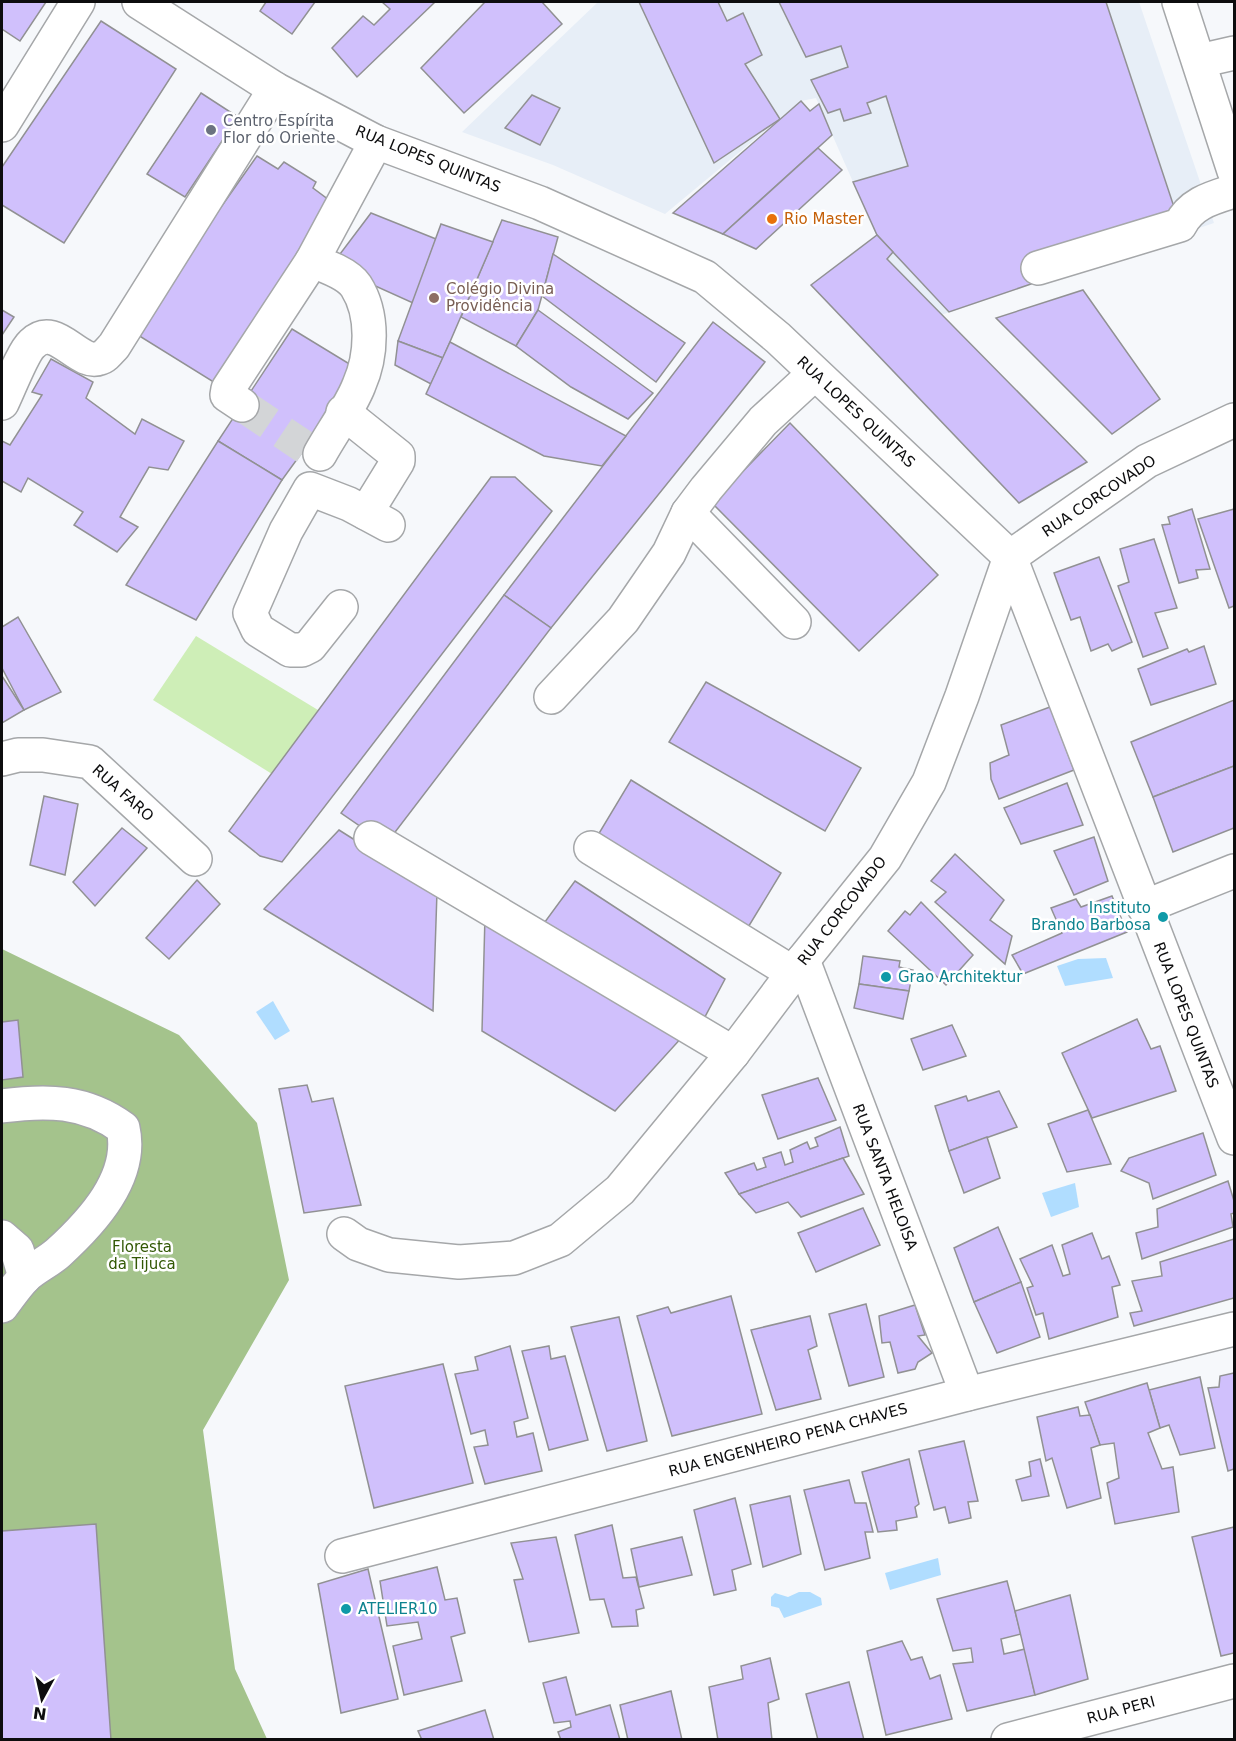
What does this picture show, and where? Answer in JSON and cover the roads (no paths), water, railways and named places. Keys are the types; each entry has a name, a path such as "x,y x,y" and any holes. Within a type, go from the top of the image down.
{"street":[{"path":"2,125 78,2"},
{"name":"RUA LOPES QUINTAS","path":"139,2 274,89 376,142 540,203 705,277 778,338 1010,557 1234,1138"},
{"path":"1179,2 1234,171"},
{"path":"1199,61 1234,53"},
{"path":"2,403 32,344 46,338 55,338 86,358 94,360 102,358 114,346 274,89"},
{"path":"242,405 227,395 228,389 312,261 376,142"},
{"path":"1038,268 1180,225 1186,212 1206,200 1234,191"},
{"path":"312,261 341,274 356,285 368,313 370,336 360,385 343,412 313,451 310,489 286,531 250,613 258,630 290,650 302,650 310,646 341,607"},
{"path":"551,697 623,620 669,553 688,513 763,421 814,374"},
{"path":"310,489 377,519 398,456 343,412"},
{"name":"RUA CORCOVADO","path":"345,1234 358,1244 389,1255 459,1262 514,1258 560,1240 620,1190 734,1053 798,966 885,858 929,782 962,696 1010,557 1147,461 1234,420"},
{"path":"688,513 794,622"},
{"name":"RUA FARO","path":"2,759 18,754 44,755 90,762 195,860"},
{"path":"370,838 734,1053"},
{"path":"591,849 798,966"},
{"path":"1144,907 1234,871"},
{"name":"RUA SANTA HELOISA","path":"798,966 967,1394"},
{"path":"2,1106 41,1101 88,1109 123,1128 126,1144 121,1170 107,1198 58,1253 25,1277 2,1306"},
{"path":"2,1237 17,1250 25,1277"},
{"name":"RUA ENGENHEIRO PENA CHAVES","path":"342,1556 967,1394 1234,1329"},
{"name":"RUA PERI","path":"1008,1740 1234,1681"}],"water":[{"path":"1106,958 1113,978 1065,986 1057,966 1078,959"},
{"path":"273,1001 290,1031 275,1040 256,1012"},
{"path":"1075,1183 1079,1207 1051,1217 1042,1193"},
{"path":"938,1558 941,1575 890,1590 885,1573"},
{"path":"799,1592 810,1592 821,1598 822,1605 784,1618 779,1608 771,1606 771,1597 775,1593 788,1597"}],"tunnel":[{"path":"242,405 306,448"}],"place":[{"name":"Centro Espírita Flor do Oriente","path":"211,130"},
{"name":"Rio Master","path":"772,219"},
{"name":"Colégio Divina Providência","path":"434,298"},
{"name":"Instituto Brando Barbosa","path":"1163,917"},
{"name":"Grao Architektur","path":"886,977"},
{"name":"ATELIER10","path":"346,1609"}],"park label":[{"name":"Floresta da Tijuca","path":"142,1256"}]}
